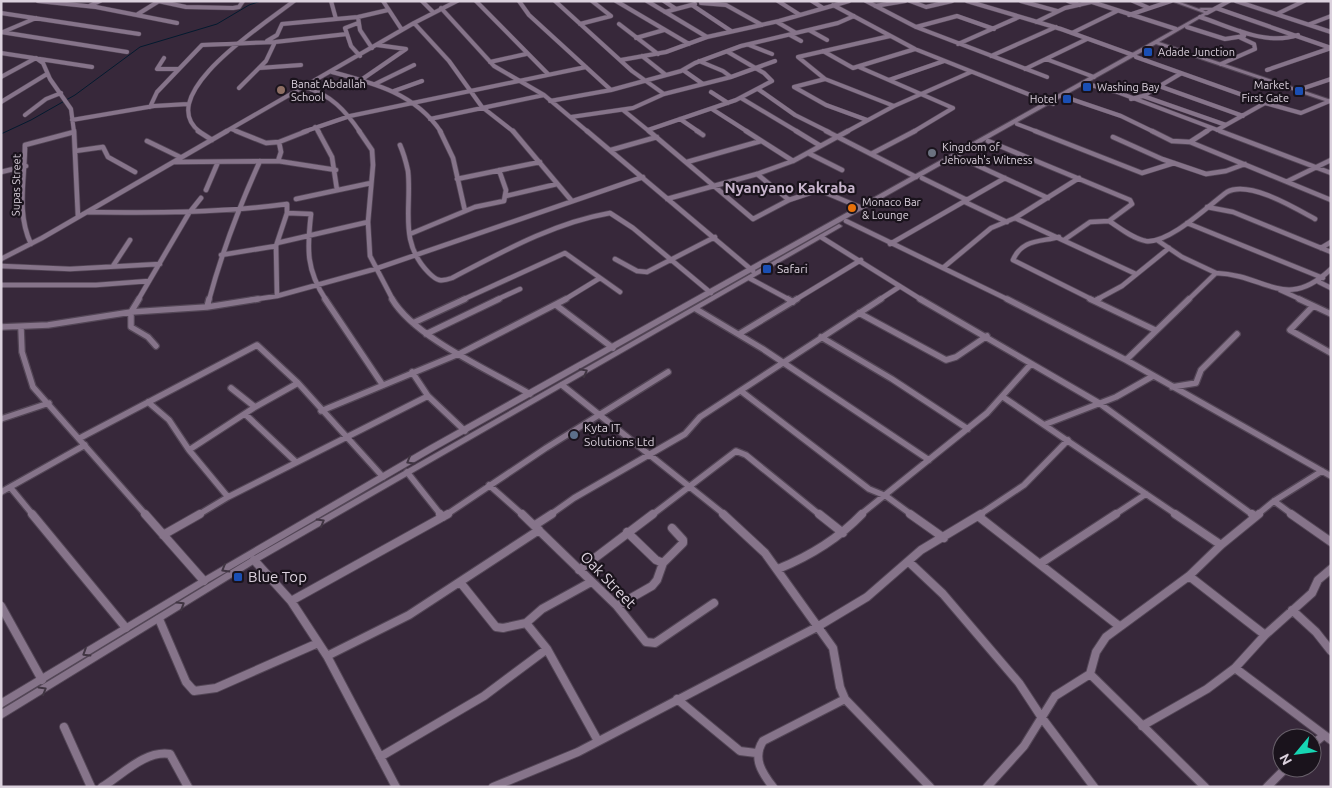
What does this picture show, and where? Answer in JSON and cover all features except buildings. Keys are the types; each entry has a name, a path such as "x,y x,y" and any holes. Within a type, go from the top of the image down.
{"street":[{"path":"38,1 138,14 177,23"},
{"path":"87,7 100,1"},
{"path":"138,14 158,1 205,8 233,8 242,5 242,1"},
{"path":"205,8 207,1"},
{"path":"212,140 190,123 187,118 188,104 205,77 237,43 294,1"},
{"path":"331,1 336,19"},
{"path":"383,1 402,30"},
{"path":"422,1 433,12"},
{"path":"1,259 31,244 171,162 360,56 433,12 458,1"},
{"path":"476,1 526,54 548,74"},
{"path":"519,1 529,15 611,90"},
{"path":"555,1 621,60 664,94"},
{"path":"580,24 611,16 592,1"},
{"path":"616,1 689,44"},
{"path":"647,1 707,37"},
{"path":"664,1 676,9"},
{"path":"664,12 707,1"},
{"path":"778,1 800,15"},
{"path":"812,1 823,8"},
{"path":"621,60 658,54 707,37 777,22 849,1"},
{"path":"866,1 916,27 1046,77"},
{"path":"875,6 905,1"},
{"path":"910,1 926,7 952,1"},
{"path":"967,1 1056,27 1180,74 1265,103 1302,113 1330,101"},
{"path":"1021,1 1057,11"},
{"path":"1068,1 1081,5"},
{"path":"1096,4 1104,1"},
{"path":"1133,1 1149,8"},
{"path":"1129,15 1172,1 1206,13"},
{"path":"1179,1 1186,5"},
{"path":"1,704 129,632 159,619 254,560 407,472 465,431 711,292 821,237 919,178 1051,103 1065,97 1229,1"},
{"path":"1236,1 1331,32"},
{"path":"1278,14 1304,1"},
{"path":"1036,22 1057,11 1090,2 1176,29"},
{"path":"701,3 726,5 762,25"},
{"path":"692,5 731,31"},
{"path":"833,5 915,49 1051,103"},
{"path":"441,8 490,62 544,95 715,237 754,272"},
{"path":"1194,8 1216,8 1331,48"},
{"path":"266,42 277,35 282,24 336,19 388,10"},
{"path":"1072,33 1117,11"},
{"path":"1,13 139,34"},
{"path":"358,16 358,23 372,48"},
{"path":"550,101 611,90 646,81 683,70 699,61 747,44 838,23 854,16"},
{"path":"916,27 957,16 994,29"},
{"path":"1310,24 1331,16"},
{"path":"958,44 1018,17"},
{"path":"1200,17 1279,40 1288,40 1298,35"},
{"path":"2,32 36,18"},
{"path":"777,22 796,33"},
{"path":"358,23 346,26 353,50 360,56"},
{"path":"414,23 450,62 482,107 513,130 571,200"},
{"path":"619,24 658,54"},
{"path":"1157,43 1176,29 1188,25 1224,39 1230,37 1241,38 1254,44 1255,49 1220,64"},
{"path":"1156,30 1165,26"},
{"path":"990,56 1056,27"},
{"path":"636,38 664,30"},
{"path":"809,30 827,40"},
{"path":"1240,30 1244,36 1241,38"},
{"path":"2,32 127,52"},
{"path":"150,107 158,92 202,45 275,42 347,34"},
{"path":"790,35 801,41"},
{"path":"890,36 798,57 825,79 894,106"},
{"path":"1025,68 1087,39"},
{"path":"239,88 266,61 275,42"},
{"path":"1157,43 1330,101"},
{"path":"747,44 772,54"},
{"path":"360,80 406,49 378,45"},
{"path":"1267,70 1331,48"},
{"path":"823,51 850,68 859,67 915,49"},
{"path":"648,130 741,98 772,81 756,68 728,52"},
{"path":"2,54 92,67"},
{"path":"490,62 526,54"},
{"path":"642,56 666,75"},
{"path":"1,715 204,581 383,477 562,385 749,278 754,272 862,208 988,141 1094,77 1134,56"},
{"path":"36,58 43,63 47,74 68,102 74,132 78,217"},
{"path":"1,77 36,58"},
{"path":"164,58 157,69 178,69"},
{"path":"1046,59 1094,77"},
{"path":"699,61 723,71 731,77"},
{"path":"571,117 633,108 664,94 731,77 775,61"},
{"path":"889,80 944,61"},
{"path":"259,68 301,65"},
{"path":"375,84 414,65"},
{"path":"230,129 266,143 279,142 289,136 350,116 586,67"},
{"path":"859,67 953,108 919,130 871,154"},
{"path":"683,70 703,84"},
{"path":"332,72 375,84 415,102 430,119 448,145 466,210"},
{"path":"668,199 757,174 793,161 819,145 838,137 894,106 971,72"},
{"path":"1,102 47,74"},
{"path":"1131,99 1143,96 1180,74"},
{"path":"825,79 794,87 826,105 868,120"},
{"path":"1298,90 1331,79"},
{"path":"394,92 422,81"},
{"path":"1087,84 1117,92 1131,99 1331,173"},
{"path":"1159,86 1243,116"},
{"path":"305,87 321,92 350,116 372,150 368,222 370,256 375,269 397,307 426,334 530,394"},
{"path":"758,89 786,110 1007,222"},
{"path":"711,92 728,103"},
{"path":"25,114 46,99 62,94"},
{"path":"430,119 544,95"},
{"path":"1143,96 1226,125"},
{"path":"1065,97 1121,116 1172,141 1190,142 1331,200"},
{"path":"741,98 763,114 788,125 819,145"},
{"path":"1190,142 1263,106 1265,103"},
{"path":"72,120 150,107 188,104"},
{"path":"712,109 793,161"},
{"path":"623,110 688,162 753,219 789,200 818,190 862,208"},
{"path":"680,119 703,135"},
{"path":"1018,124 1142,173 1174,163"},
{"path":"315,127 330,150 336,170 337,190"},
{"name":"Supas Street","path":"31,244 24,231 22,206 26,166 25,145 74,132"},
{"path":"611,150 657,137"},
{"path":"1113,137 1174,163 1210,174 1245,164"},
{"path":"147,141 180,157"},
{"path":"688,162 761,141"},
{"path":"988,141 1133,202 1109,221"},
{"path":"278,161 281,155 279,142"},
{"path":"400,145 407,161 410,234 414,256 436,280 444,281 546,233 610,213 633,228 711,292"},
{"path":"75,151 103,147 108,157 135,172"},
{"path":"808,152 842,170"},
{"path":"959,157 1048,198"},
{"path":"1288,181 1315,166 1331,160"},
{"path":"207,307 221,254 237,211 260,161"},
{"path":"171,162 278,161 336,170"},
{"path":"206,190 218,162"},
{"path":"458,179 540,162"},
{"path":"1,172 26,166"},
{"path":"410,234 466,210 504,201 506,196 499,170"},
{"path":"757,174 789,200"},
{"path":"1,327 22,328 131,312 207,307 277,296 375,269 571,200 643,177"},
{"path":"890,244 1005,178"},
{"path":"944,266 991,228 1015,218 1079,178"},
{"path":"296,199 371,183"},
{"path":"506,196 557,184"},
{"path":"1155,330 1029,270 1013,260 1017,251 1026,242 1062,239 1090,222 1109,221 1145,241 1157,240 1187,223 1207,208 1215,206 1233,189 1246,188 1303,211 1315,219"},
{"path":"156,346 148,336 136,333 132,328 131,312 189,213 201,198"},
{"path":"87,212 189,213 237,211 284,203 288,206 287,213 276,244 277,296"},
{"path":"1215,206 1331,252"},
{"path":"287,213 311,214 308,259 315,284 382,384"},
{"path":"1015,218 1136,274"},
{"path":"221,254 276,244 368,222"},
{"path":"846,222 890,244 944,266 1126,360 1331,476"},
{"path":"1187,223 1323,278"},
{"path":"615,259 642,272 715,237"},
{"path":"821,237 861,260 900,287 1099,403 1255,516"},
{"path":"113,266 130,240"},
{"path":"1157,240 1216,274 1233,275 1279,288 1301,290 1309,288 1323,278 1331,269"},
{"path":"1321,248 1331,242"},
{"path":"1095,301 1122,286 1169,248"},
{"path":"413,323 565,253 620,292"},
{"path":"738,334 861,260"},
{"path":"1,266 70,269 160,264"},
{"path":"1126,360 1155,330 1216,274"},
{"path":"321,411 382,384 461,353 556,305 600,278"},
{"path":"749,278 793,302"},
{"path":"1,285 96,285 149,281"},
{"path":"1318,282 1331,288"},
{"path":"327,656 409,615 460,582 574,498 685,434 700,416 900,287"},
{"path":"1279,288 1331,314"},
{"path":"426,334 520,289"},
{"path":"556,305 580,321 613,348"},
{"path":"1313,306 1290,330 1331,353"},
{"path":"696,309 738,334 930,460"},
{"path":"859,312 946,360 956,357 987,336"},
{"path":"22,328 22,352 33,387 80,438 204,581"},
{"path":"1172,387 1196,383 1201,370 1237,334"},
{"path":"821,337 886,375 968,429"},
{"path":"80,438 257,345 298,383 321,411 383,477"},
{"path":"778,568 801,560 843,533 864,512 968,429 1003,397 1031,364"},
{"path":"412,372 428,396 465,431"},
{"path":"291,601 388,549 442,517 489,485 668,372"},
{"path":"1046,424 1116,397 1153,376"},
{"path":"189,450 255,407 298,383"},
{"path":"562,385 745,532 778,568 816,627 833,648 844,699 930,787"},
{"path":"231,388 255,407"},
{"path":"741,391 870,489 886,496 944,538"},
{"path":"163,535 228,497 428,396"},
{"path":"1003,397 1046,424 1221,545"},
{"path":"148,402 169,420 189,450 228,497"},
{"path":"1,419 49,403"},
{"path":"245,414 296,462"},
{"path":"493,787 578,752 816,627 867,597 921,550 944,538 1024,485 1068,440"},
{"path":"1,492 85,445"},
{"path":"579,570 731,453 738,451 808,503 843,533"},
{"path":"987,787 1024,746 1055,696 1090,674 1100,645 1119,626 1189,576 1221,545 1274,501 1322,471"},
{"path":"407,472 442,517"},
{"name":"Oak Street","path":"489,485 537,527 617,606 642,638 650,643 655,643 714,603"},
{"path":"10,487 129,632"},
{"path":"1041,563 1146,494"},
{"path":"1274,501 1331,542"},
{"path":"978,516 1041,563 1119,626"},
{"path":"617,606 652,586 657,580 663,563 684,542 672,528"},
{"path":"627,532 656,560 663,563"},
{"path":"254,560 291,601 327,656 396,787"},
{"path":"909,562 943,594 1020,683 1042,718 1094,787"},
{"path":"1142,726 1207,689 1235,668 1265,635 1312,592 1318,580 1331,569"},
{"path":"1189,576 1265,635"},
{"path":"460,582 496,628 526,623 542,609 591,582"},
{"path":"1,606 42,680"},
{"path":"1292,610 1316,632 1331,651"},
{"path":"159,619 186,682 194,691 216,688 318,643"},
{"path":"526,623 547,649 598,741"},
{"path":"380,757 484,696 547,649"},
{"path":"1235,668 1328,738"},
{"path":"1090,674 1205,787"},
{"path":"677,699 740,751 756,753"},
{"path":"773,787 759,765 756,753 763,741 844,699"},
{"path":"64,727 91,787"},
{"path":"105,786 139,762 158,752 165,752 170,754 188,787"},
{"path":"1267,787 1276,778"}],"waterway":[{"path":"1,134 31,120 75,95 140,47 217,24 249,5 261,1"}],"place":[{"name":"Adade Junction","path":"1148,52"},
{"name":"Washing Bay","path":"1087,87"},
{"name":"Banat Abdallah School","path":"281,90"},
{"name":"Market First Gate","path":"1299,91"},
{"name":"Hotel","path":"1067,99"},
{"name":"Kingdom of Jehovah's Witness","path":"932,153"},
{"name":"Monaco Bar & Lounge","path":"852,208"},
{"name":"Safari","path":"767,269"},
{"name":"Kyta IT Solutions Ltd","path":"574,435"},
{"name":"Blue Top","path":"238,577"}],"district":[{"name":"Nyanyano Kakraba","path":"790,188"}]}
